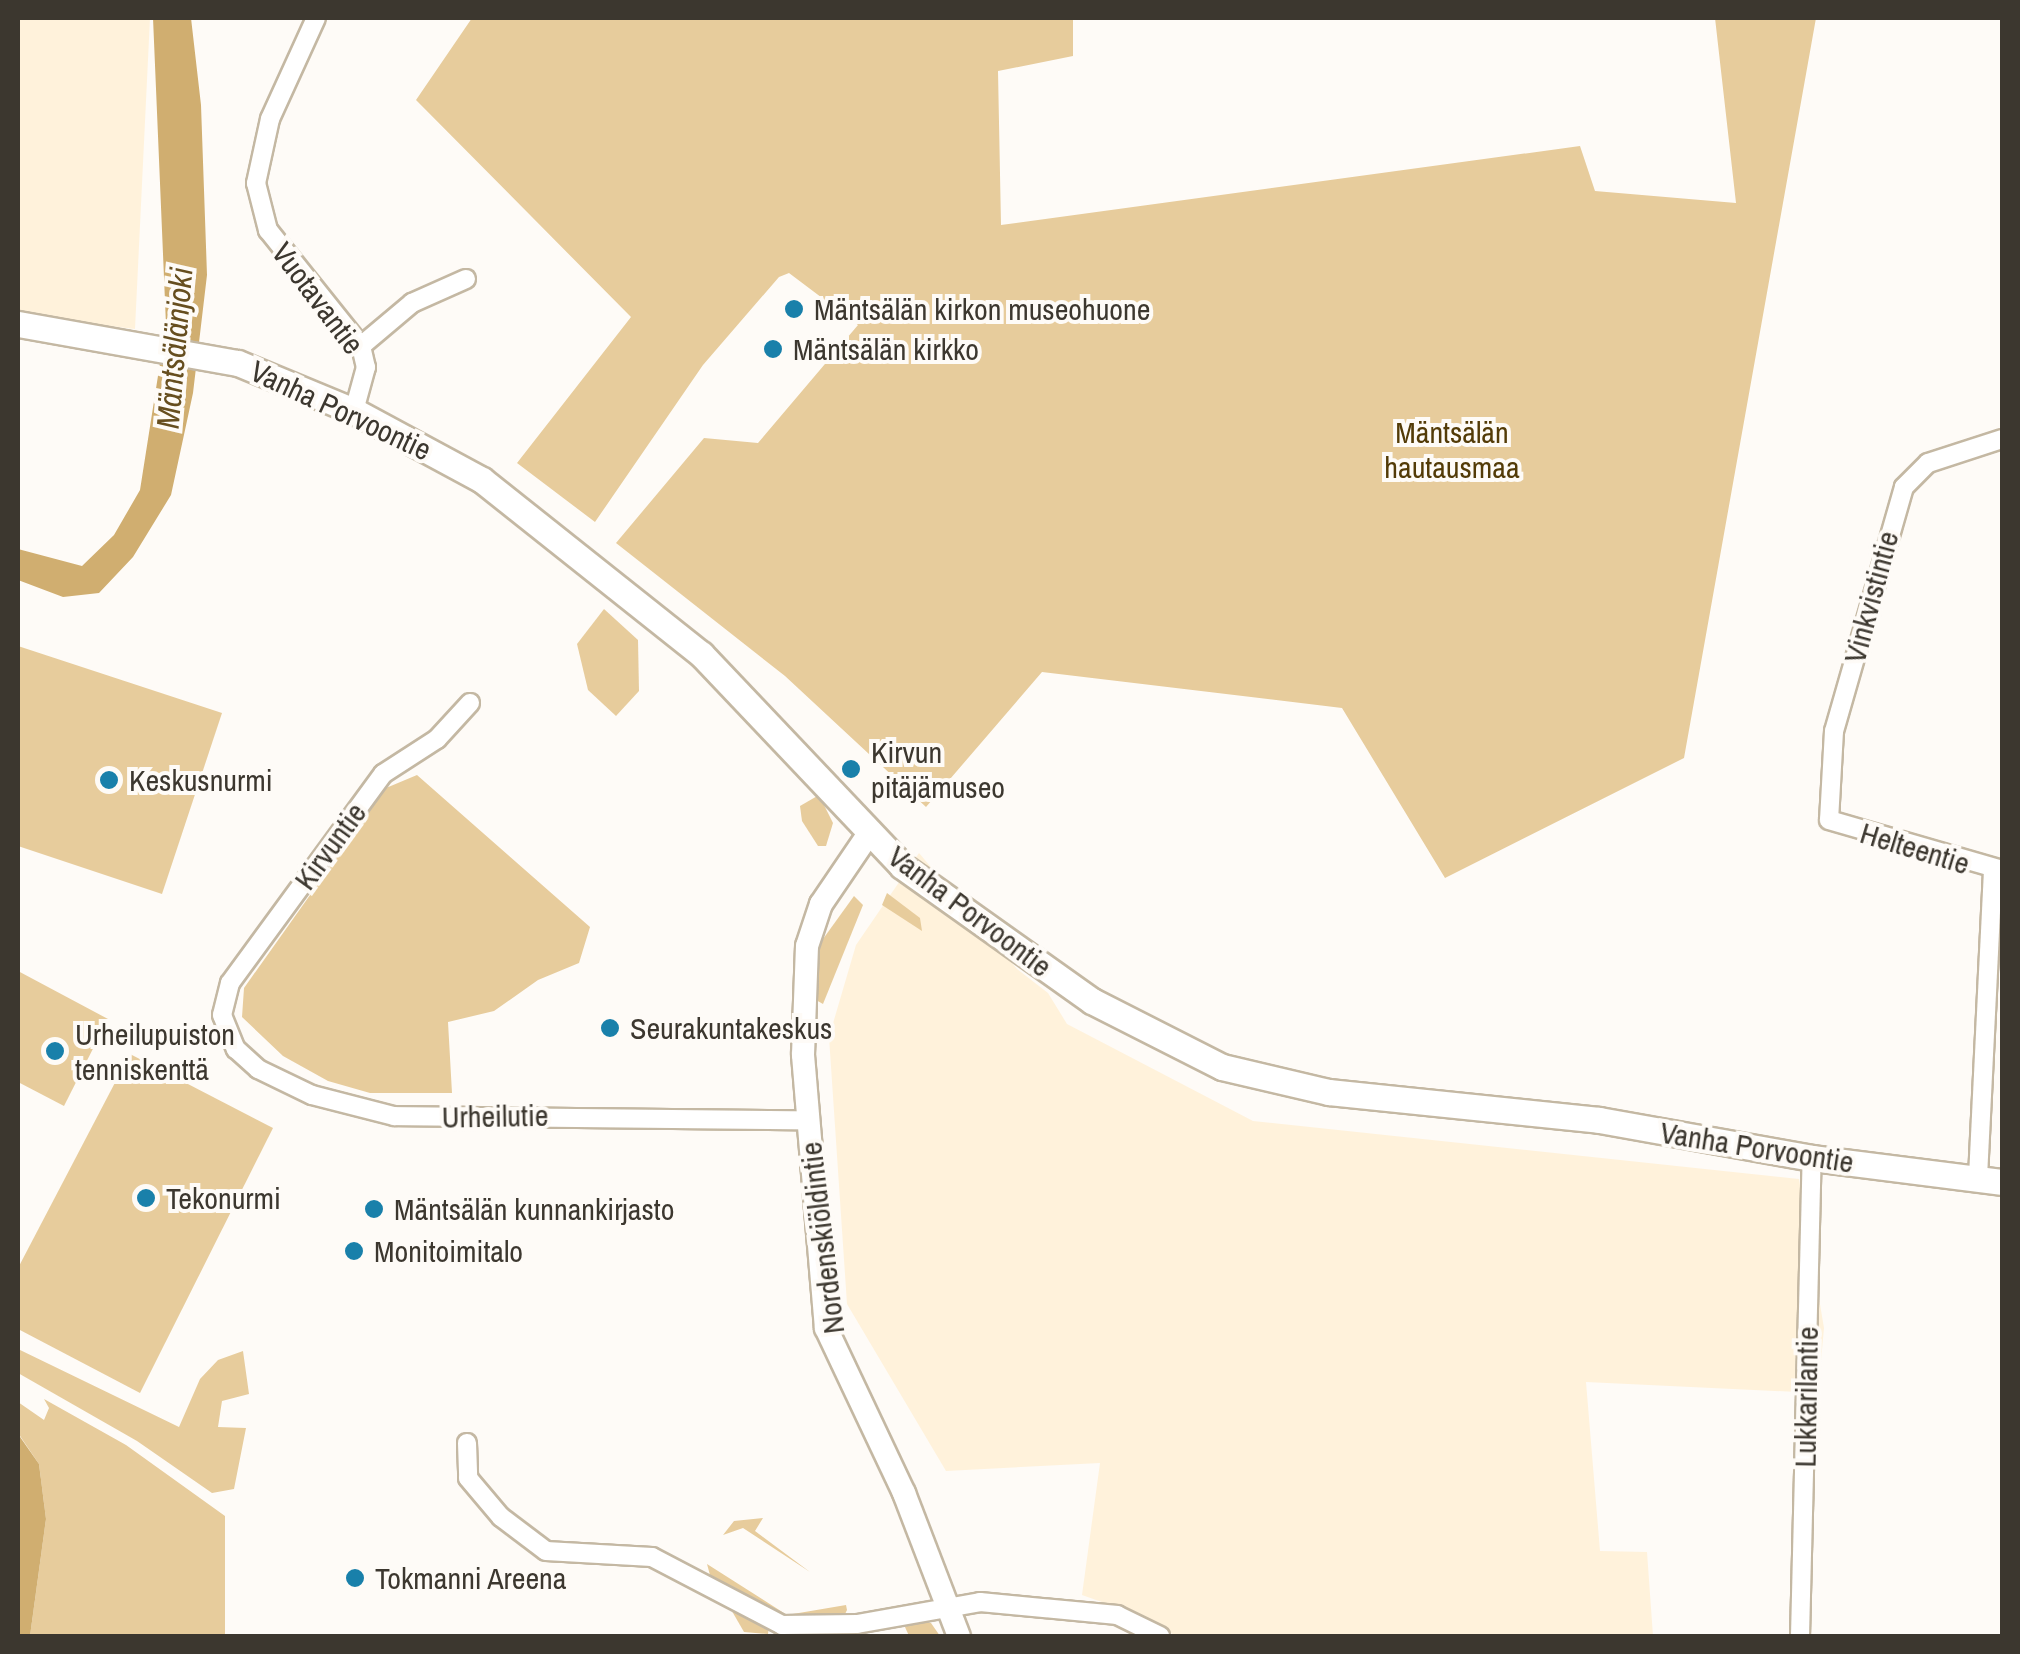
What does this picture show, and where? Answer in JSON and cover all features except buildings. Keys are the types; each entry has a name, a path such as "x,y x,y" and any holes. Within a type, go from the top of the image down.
{"main road":[{"name":"Vanha Porvoontie","path":"18,324 136,341 238,363 354,411 482,480 701,654 870,832 953,906 1092,1002 1222,1067 1329,1092 1599,1120 1812,1158 1990,1180"}],"street":[{"name":"Vuotavantie","path":"316,18 270,119 256,183 268,230 361,346 366,367 354,411"},
{"path":"361,346 412,303 466,278"},
{"name":"Vinkvistintie","path":"1829,820 1834,731 1904,487 1928,463 2002,438"},
{"name":"Kirvuntie","path":"222,1015 230,983 383,774 437,739 470,703"},
{"name":"Helteentie","path":"1829,820 1998,871"},
{"name":"Nordenskiöldintie","path":"870,832 821,904 806,946 807,1120 826,1328 904,1493 959,1636"},
{"path":"1990,1180 1998,871"},
{"name":"Urheilutie","path":"222,1015 236,1049 258,1068 312,1096 394,1116 807,1120"},
{"name":"Lukkarilantie","path":"1800,1636 1812,1158"},
{"path":"467,1443 468,1478 522,1536 546,1551 652,1556 782,1625 857,1624 980,1602 1092,1611 1143,1624 1160,1636"}],"shaded area":[{"path":"18,18 150,18 135,329 18,315"},
{"path":"919,853 1017,969 1048,993 1067,1024 1253,1121 1799,1179 1824,1328 1818,1393 1586,1382 1600,1551 1647,1552 1653,1636 1176,1636 1144,1617 1082,1595 1100,1463 946,1471 847,1304 829,1037 856,945"}],"green space":[{"name":"Mäntsälän hautausmaa","path":"472,18 1073,18 1073,56 998,71 1001,225 1580,146 1595,191 1736,203 1715,18 1816,18 1684,758 1445,878 1342,708 1042,672 926,807 785,676 616,543 704,438 758,443 858,325 789,273 779,277 703,365 595,522 517,463 631,317 416,100"},
{"path":"604,609 638,640 639,691 616,716 588,690 577,644"},
{"name":"Keskusnurmi","path":"18,646 222,713 162,894 18,846"},
{"path":"417,775 590,927 579,963 538,980 494,1011 448,1022 452,1093 370,1093 328,1081 283,1056 242,1017 244,988 386,788"},
{"path":"819,795 833,823 826,846 818,846 802,821 800,806"},
{"path":"887,893 920,918 922,931 882,905"},
{"path":"854,896 863,905 823,1004 816,1000 813,970 823,939"},
{"name":"Urheilupuiston tenniskenttä","path":"18,971 108,1019 64,1106 18,1082"},
{"name":"Tekonurmi","path":"130,1054 273,1128 140,1393 18,1329 18,1268"},
{"path":"18,1349 179,1427 200,1379 218,1360 243,1351 249,1394 222,1401 218,1427 246,1428 234,1489 212,1493 137,1441 18,1373"},
{"path":"44,1399 126,1445 225,1516 225,1636 30,1636 46,1519 39,1464 18,1433 18,1402 44,1420 49,1408"},
{"path":"763,1518 755,1531 810,1572 743,1528 723,1535 734,1521"},
{"path":"707,1564 787,1615 846,1605 847,1610 844,1616 786,1619 711,1579"},
{"path":"729,1606 769,1626 768,1634 744,1632"},
{"path":"919,1621 931,1623 940,1636 909,1636 905,1627"}],"water":[{"name":"Mäntsälänjoki","path":"153,18 191,18 201,105 207,275 193,393 171,495 133,557 99,593 63,597 18,580 18,549 82,566 114,535 140,490 166,325"},
{"path":"18,1434 39,1464 46,1519 30,1636 18,1636"}],"place":[{"name":"Mäntsälän kirkon museohuone","path":"794,309"},
{"name":"Mäntsälän kirkko","path":"773,349"},
{"name":"Kirvun pitäjämuseo","path":"851,769"},
{"name":"Keskusnurmi","path":"109,780"},
{"name":"Seurakuntakeskus","path":"610,1028"},
{"name":"Urheilupuiston tenniskenttä","path":"55,1051"},
{"name":"Tekonurmi","path":"146,1198"},
{"name":"Mäntsälän kunnankirjasto","path":"374,1209"},
{"name":"Monitoimitalo","path":"354,1251"},
{"name":"Tokmanni Areena","path":"355,1578"}]}
